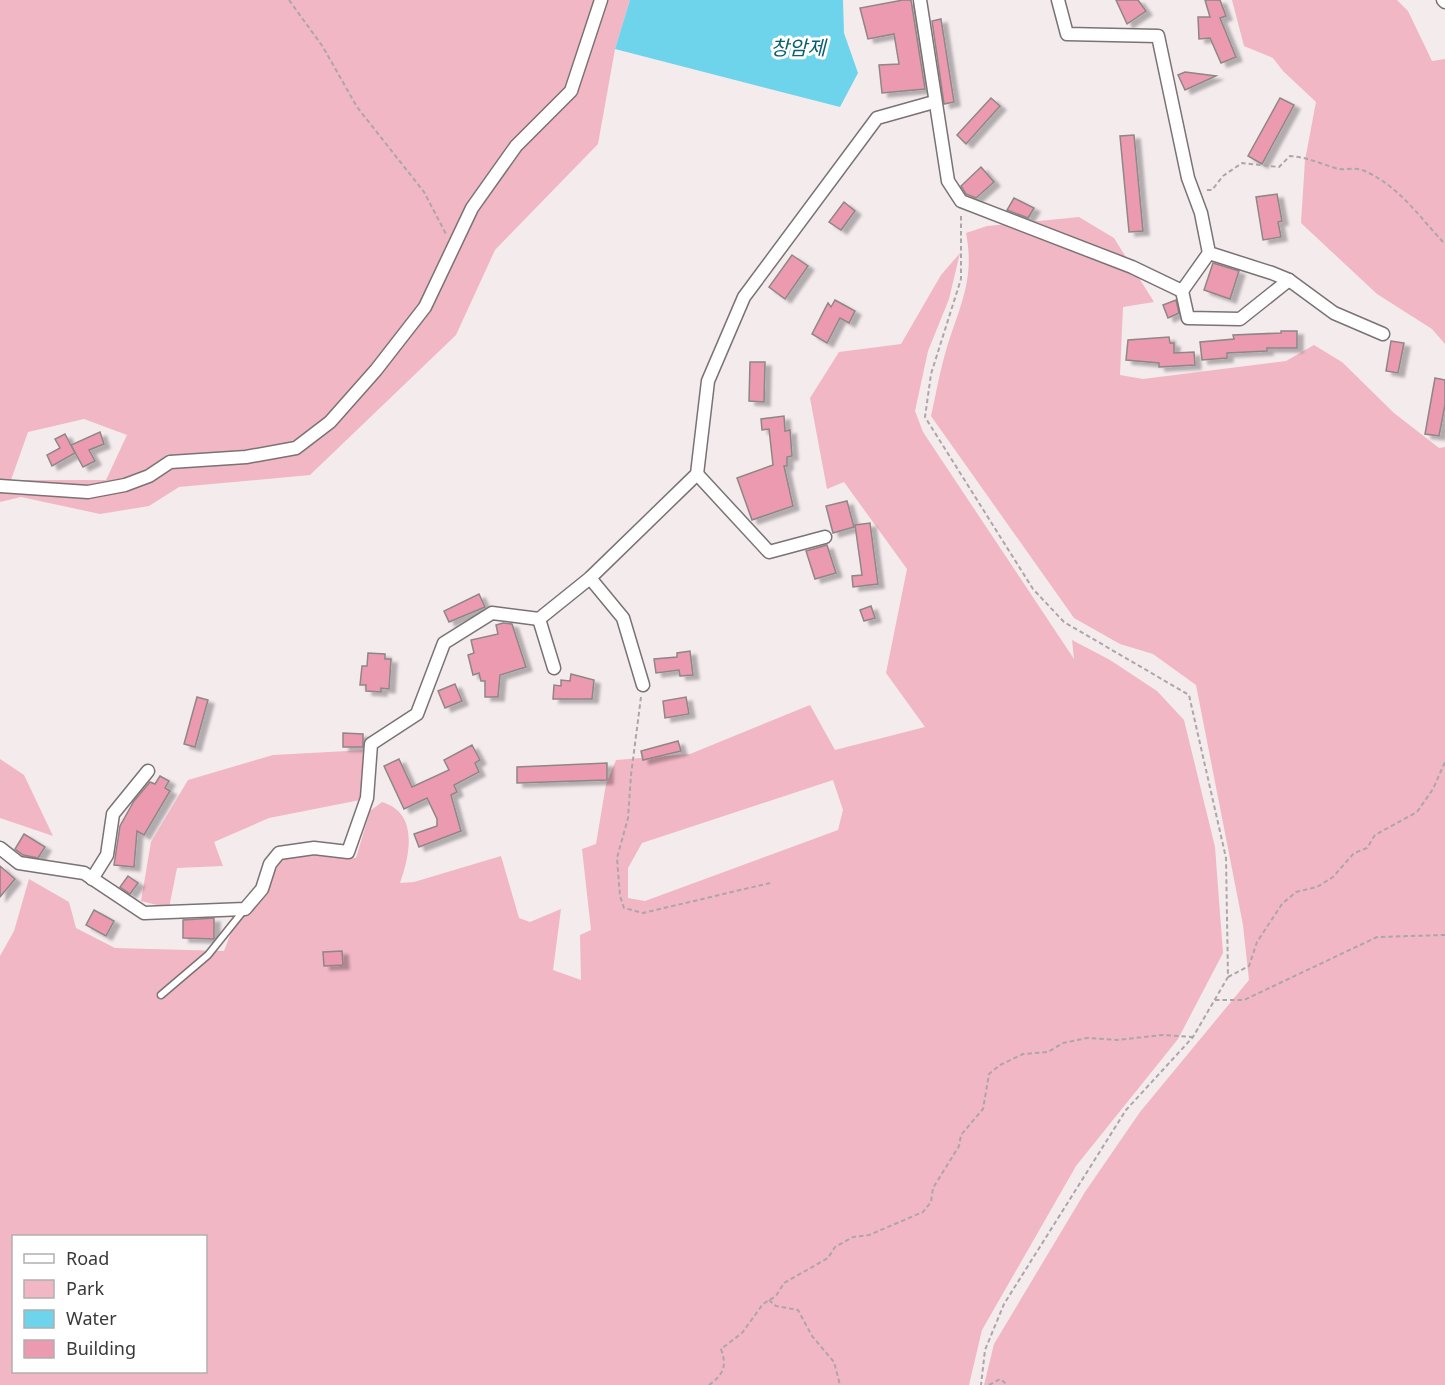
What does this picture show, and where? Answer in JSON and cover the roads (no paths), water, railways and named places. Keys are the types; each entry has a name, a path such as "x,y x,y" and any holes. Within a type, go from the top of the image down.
{"street":[{"path":"0,486 88,492 125,485 149,476 170,462 246,457 296,448 330,422 425,307 472,208 516,146 571,91 601,0"},
{"path":"920,0 948,181 961,201 1132,267 1182,291"},
{"path":"1058,0 1067,34 1158,36 1209,253 1182,291 1188,318 1240,319 1289,280"},
{"path":"0,848 20,863 84,873 144,913 245,909 262,889 270,864 279,853 314,848 348,852 367,798 371,744 417,714 444,643 492,613 539,620 590,578 697,474 708,381 744,297 877,118 934,102"},
{"path":"1209,253 1289,280 1334,313 1383,334"},
{"path":"697,474 769,552 825,537"},
{"path":"590,578 623,618 643,685"},
{"path":"539,620 554,668"},
{"path":"92,879 107,855 113,814 148,771"}],"lane":[{"path":"161,995 208,955 245,909"}],"water":[{"name":"창암제","path":"630,0 843,0 844,33 858,73 840,107 615,49"}]}
